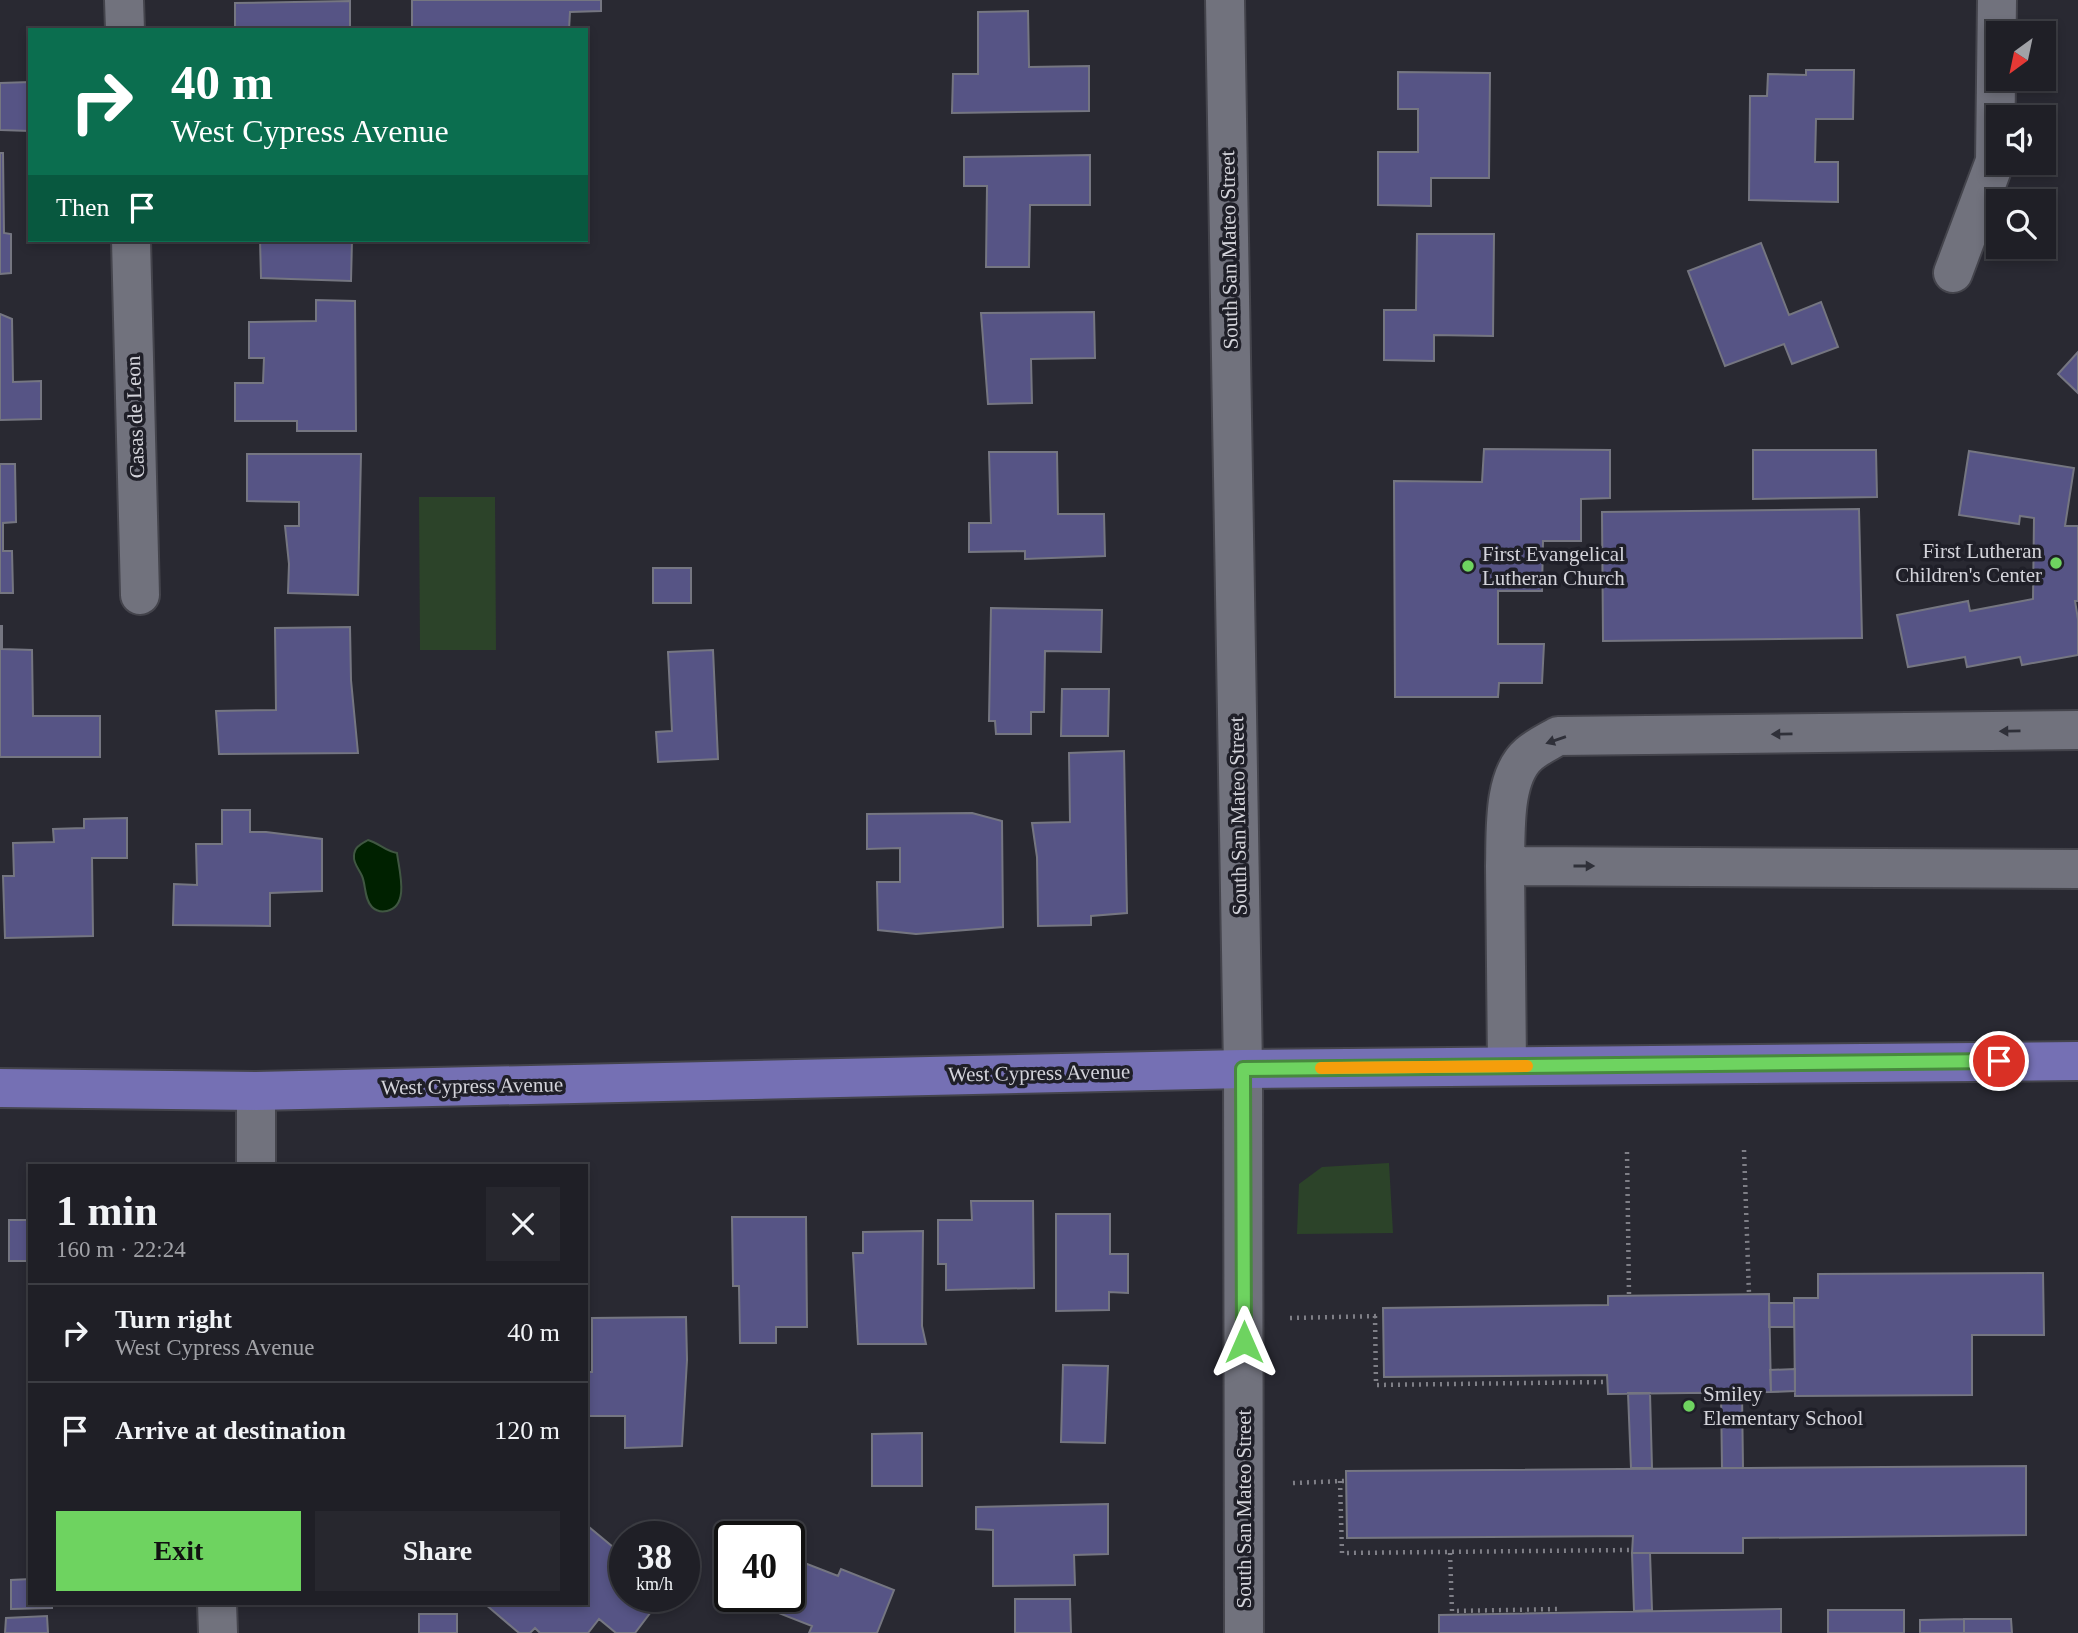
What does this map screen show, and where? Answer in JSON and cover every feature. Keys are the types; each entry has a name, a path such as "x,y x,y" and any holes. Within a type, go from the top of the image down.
{"main road":[{"name":"West Cypress Avenue","path":"0,1088 256,1091 1243,1069 2078,1060"}],"street":[{"path":"124,0 125,28"},
{"name":"South San Mateo Street","path":"1225,0 1243,1069 1244,1633"},
{"path":"1953,273 1995,161 1997,0"},
{"name":"Casas de Leon","path":"131,242 140,595"},
{"path":"1507,1066 1507,800 1513,777 1527,755 1558,736 2078,730"},
{"path":"1505,866 2078,869"},
{"path":"256,1091 257,1164"},
{"path":"217,1605 218,1633"}],"path":[{"path":"1744,1150 1749,1294"},
{"path":"1627,1152 1629,1296"},
{"path":"1290,1318 1378,1316 1376,1385 1604,1382"},
{"path":"1293,1483 1342,1481 1342,1553 1629,1550"},
{"path":"1450,1553 1452,1611 1561,1609"}],"shaded area":[{"path":"419,497 495,497 496,650 420,650"},
{"path":"368,840 397,853 401,895 394,908 387,911 377,910 369,904 362,876 354,861 357,848"},
{"path":"1389,1163 1393,1233 1297,1234 1299,1184 1322,1167"}],"building":[{"path":"412,0 601,0 601,11 570,12 569,28 412,28"},
{"path":"350,1 350,28 235,28 235,3"},
{"path":"1028,11 1029,67 1089,66 1089,111 952,113 953,74 978,74 978,12"},
{"path":"1806,70 1854,70 1853,119 1816,119 1815,162 1838,162 1838,202 1749,200 1750,96 1767,96 1768,74 1806,75"},
{"path":"1398,72 1490,73 1489,178 1431,178 1431,206 1378,205 1378,152 1418,152 1418,109 1398,109"},
{"path":"28,82 28,131 0,130 0,83"},
{"path":"0,153 3,153 4,233 11,234 11,273 0,274"},
{"path":"1090,155 1090,205 1030,205 1029,267 986,267 987,186 964,186 964,157"},
{"path":"1417,234 1494,234 1493,336 1434,335 1434,361 1384,360 1384,310 1416,310"},
{"path":"260,242 352,242 351,281 261,278"},
{"path":"1761,243 1789,315 1821,302 1838,347 1792,364 1784,344 1725,366 1688,271"},
{"path":"316,300 355,301 356,431 297,431 297,421 235,421 235,383 263,383 264,358 249,358 249,322 316,321"},
{"path":"1094,312 1095,358 1031,359 1032,403 988,404 981,313"},
{"path":"0,314 12,319 13,382 41,381 41,419 0,420"},
{"path":"2078,352 2078,393 2058,374"},
{"name":"First Evangelical Lutheran Church","path":"1484,449 1610,450 1610,498 1581,499 1581,541 1543,541 1542,591 1498,591 1498,644 1544,644 1542,683 1499,683 1498,697 1395,697 1394,481 1482,482"},
{"path":"1753,450 1876,450 1877,497 1753,499"},
{"name":"First Lutheran Children's Center","path":"1969,451 2074,468 2065,526 2078,526 2078,601 2075,601 2078,655 2022,665 2020,657 1967,667 1965,657 1908,667 1897,615 1968,601 1970,611 2033,599 2034,518 2020,516 2019,524 1959,515"},
{"path":"989,452 1057,452 1058,514 1104,514 1105,556 1025,559 1025,551 969,552 969,523 991,523"},
{"path":"247,454 361,454 358,595 288,593 289,564 285,526 299,526 299,502 247,501"},
{"path":"0,464 15,464 16,522 3,523 3,551 12,551 13,593 0,593"},
{"path":"1859,509 1862,638 1603,641 1602,512"},
{"path":"653,568 691,568 691,603 653,603"},
{"path":"991,608 1102,610 1101,652 1045,651 1044,712 1031,712 1031,734 996,734 995,721 989,721"},
{"path":"0,626 2,649 32,650 33,716 100,716 100,757 0,757"},
{"path":"350,627 351,680 358,753 219,754 216,711 276,710 275,628"},
{"path":"713,650 718,759 658,762 656,732 672,731 668,652"},
{"path":"1062,689 1109,689 1108,736 1061,736"},
{"path":"1124,751 1127,913 1091,916 1091,925 1038,926 1037,857 1032,823 1070,822 1069,753"},
{"path":"222,810 250,810 250,832 322,839 322,891 270,893 270,926 173,925 174,884 197,885 196,844 222,844"},
{"path":"972,813 1002,821 1003,927 916,934 878,930 877,882 900,882 900,848 867,849 867,814"},
{"path":"127,818 127,858 92,858 93,936 5,938 3,876 14,876 13,843 54,842 53,829 84,828 84,819"},
{"path":"971,1201 1033,1201 1034,1288 946,1290 946,1264 938,1264 938,1220 972,1220"},
{"path":"1056,1214 1110,1214 1110,1254 1128,1254 1128,1293 1109,1292 1109,1310 1056,1311"},
{"path":"732,1217 806,1217 807,1327 776,1327 776,1343 740,1343 739,1286 733,1286"},
{"path":"9,1220 28,1220 28,1261 9,1261"},
{"path":"923,1231 922,1326 926,1344 858,1344 853,1253 863,1253 863,1232"},
{"path":"2043,1273 2044,1335 1972,1335 1972,1395 1795,1396 1794,1298 1818,1298 1818,1274"},
{"path":"1769,1294 1771,1392 1608,1394 1607,1375 1384,1377 1383,1308 1608,1305 1608,1296"},
{"path":"1769,1303 1794,1303 1794,1327 1769,1327"},
{"path":"686,1317 687,1360 682,1446 625,1448 625,1416 588,1416 588,1372 592,1372 592,1318"},
{"path":"1063,1365 1108,1366 1105,1443 1061,1442"},
{"path":"1795,1369 1795,1391 1771,1392 1770,1370"},
{"path":"1628,1393 1650,1393 1652,1468 1631,1468"},
{"path":"1721,1393 1742,1393 1743,1468 1722,1468"},
{"path":"922,1433 922,1486 872,1486 872,1434"},
{"path":"2026,1466 2026,1535 1743,1538 1743,1553 1632,1553 1633,1536 1347,1538 1346,1471"},
{"path":"1108,1504 1108,1554 1074,1555 1075,1585 993,1586 993,1530 976,1529 976,1507"},
{"path":"589,1527 609,1544 609,1612 651,1612 635,1633 616,1633 599,1619 588,1633 540,1633 535,1628 530,1633 519,1633 486,1605 588,1605"},
{"path":"1632,1553 1650,1553 1652,1610 1634,1611"},
{"path":"805,1563 838,1576 841,1569 894,1590 877,1633 809,1633 812,1626 776,1612 805,1612"},
{"path":"28,1579 28,1605 52,1605 52,1608 11,1609 11,1580"},
{"path":"1015,1599 1070,1599 1071,1633 1015,1633"},
{"path":"1781,1609 1781,1633 1439,1633 1439,1615"},
{"path":"1828,1610 1904,1610 1904,1633 1828,1633"},
{"path":"419,1614 457,1614 457,1633 419,1633"},
{"path":"47,1616 48,1633 5,1633 6,1618"},
{"path":"1964,1619 1964,1633 1920,1633 1920,1620"},
{"path":"1964,1619 2011,1619 2012,1633 1964,1633"}],"slow traffic":[{"path":"1321,1068 1527,1066"}],"place":[{"name":"First Lutheran Children's Center","path":"2056,563"},
{"name":"First Evangelical Lutheran Church","path":"1468,566"},
{"name":"Smiley Elementary School","path":"1689,1406"}],"route":[{"path":"1244,1342 1243,1069 1999,1061"}]}
